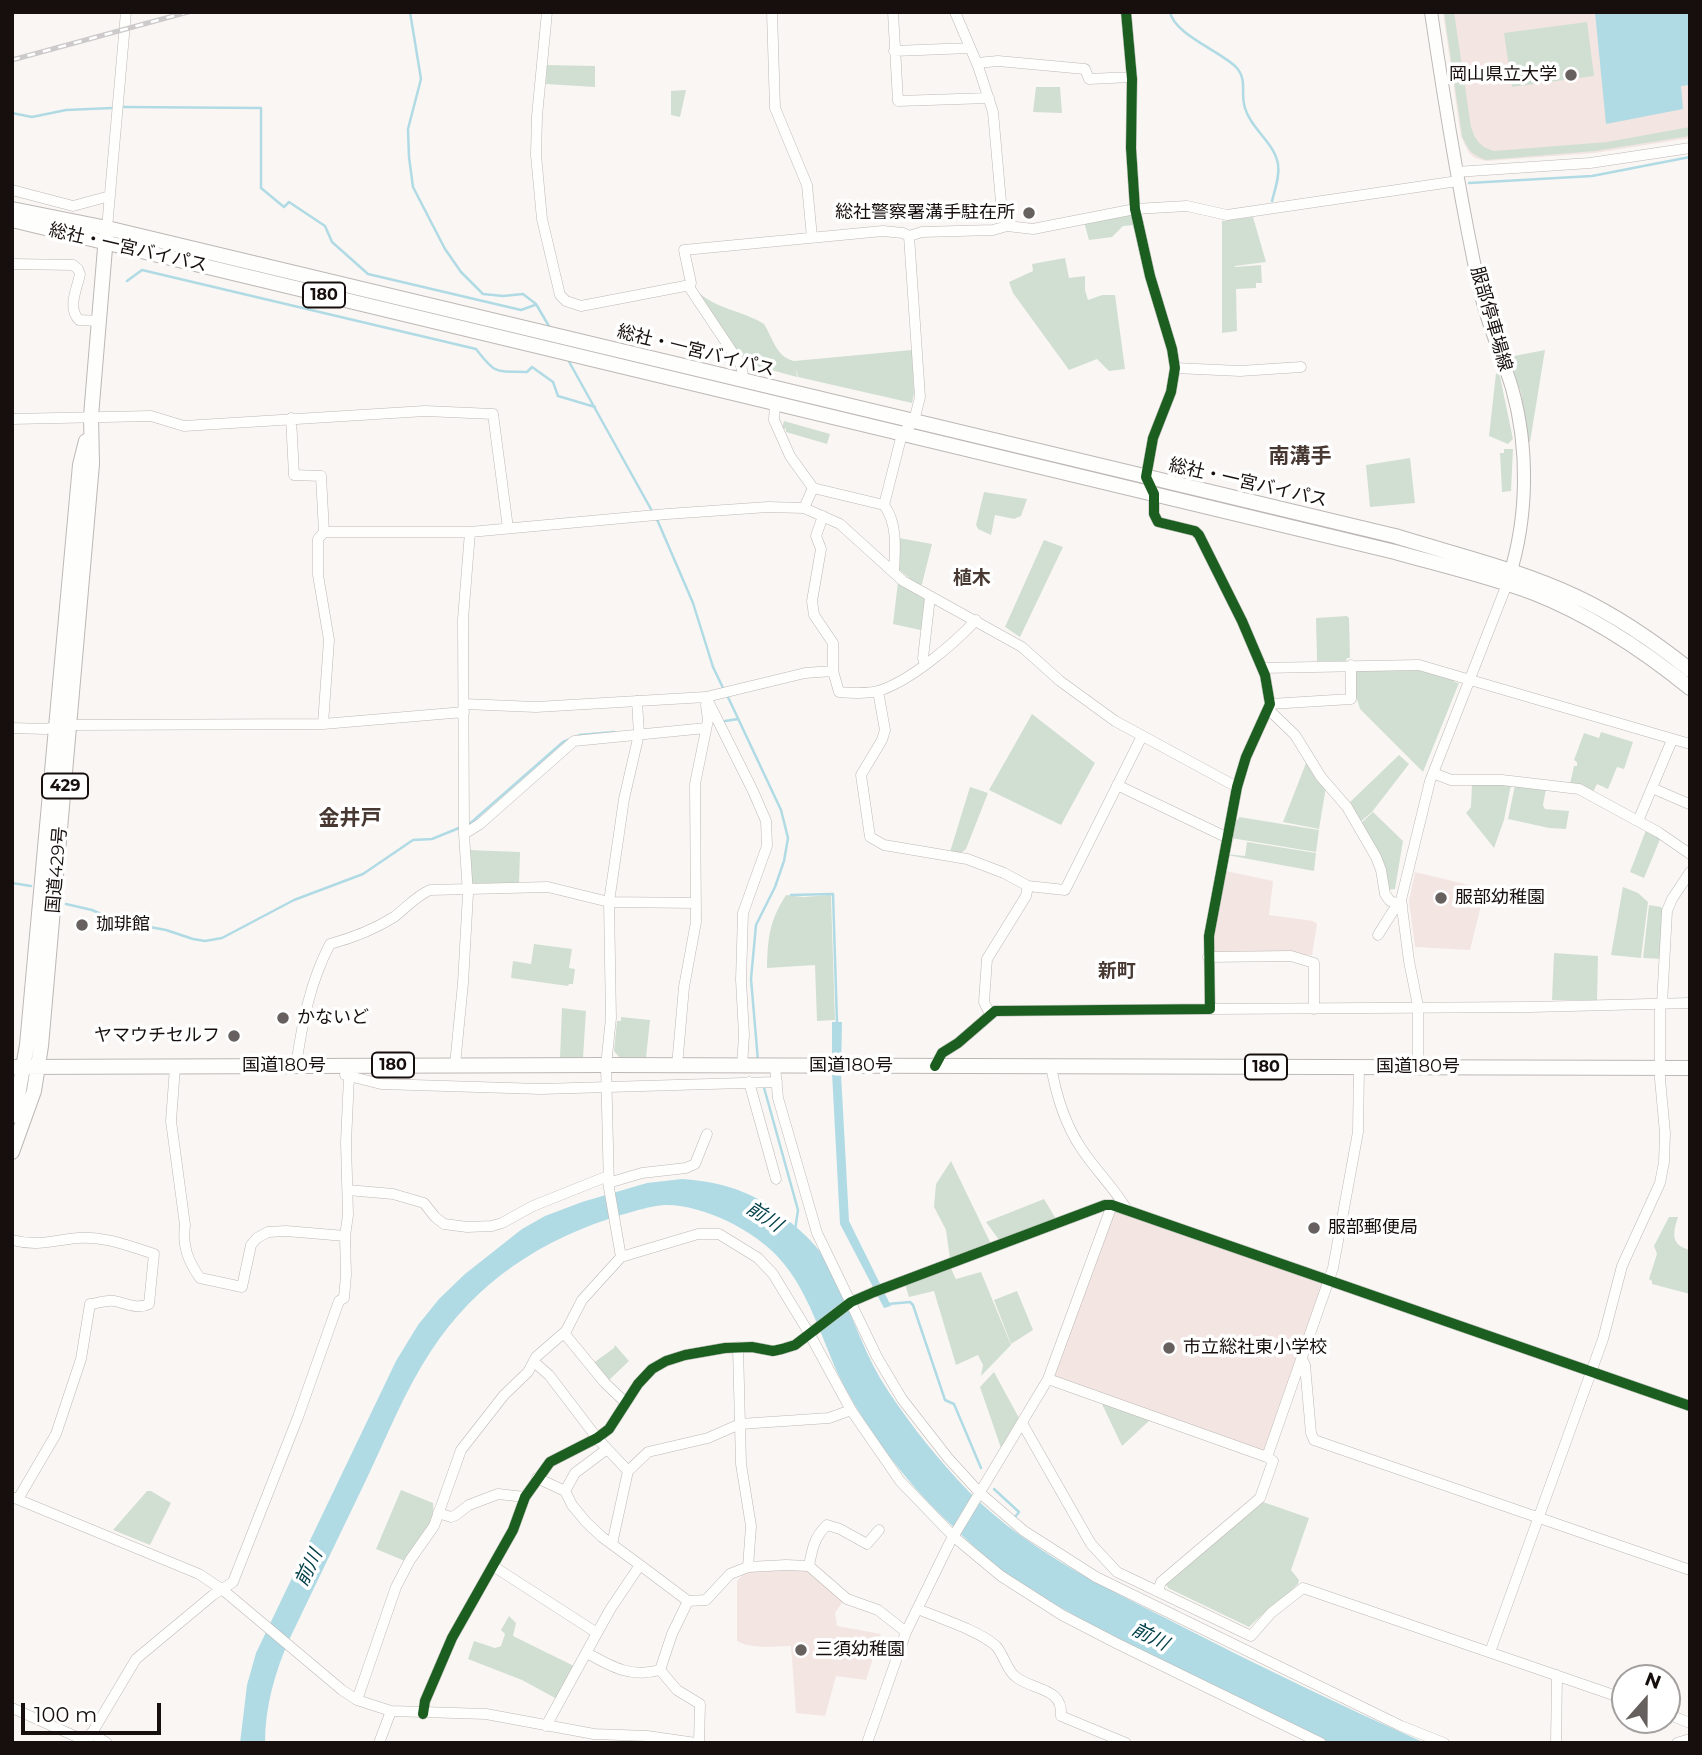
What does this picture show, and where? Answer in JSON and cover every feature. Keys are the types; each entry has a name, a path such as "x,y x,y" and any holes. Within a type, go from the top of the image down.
{"highway":[{"name":"総社・一宮バイパス","path":"12,209 107,228 571,339 751,387 775,402 1558,589 1595,607 1649,640 1690,670"},
{"name":"総社・一宮バイパス","path":"12,220 542,347 914,421 1395,536 1509,578 1572,610 1642,653 1690,688"},
{"name":"国道429号","path":"12,1116 18,1101 24,1068 64,726 92,464 91,416 107,228"},
{"name":"国道180号","path":"24,1068 454,1065 1690,1068"},
{"name":"国道429号","path":"12,1152 34,1091 24,1068"}],"main road":[{"name":"服部停車場線","path":"1431,12 1457,177 1480,295 1512,389 1518,420 1524,495 1509,578"}],"street":[{"path":"107,228 126,12"},
{"path":"547,12 536,124 536,155 542,219 560,295 566,301 581,306 689,287"},
{"path":"772,12 775,108 807,185 812,237"},
{"path":"893,12 898,101 989,98"},
{"path":"955,12 989,98 996,135 1002,213 1007,226"},
{"path":"1126,12 1132,77 1131,148 1135,209 1175,368 1171,392 1153,438 1146,477 1154,494 1154,514 1158,522 1195,531 1199,535 1242,621 1268,686 1269,706 1248,750 1237,787 1209,936 1210,1009"},
{"path":"894,51 970,48"},
{"path":"977,63 998,61 1086,69 1089,79 1132,77"},
{"path":"751,387 741,365 689,287 691,284 684,250 883,231 909,236 922,232 993,230 1007,226 1033,229 1135,209 1186,206 1227,215 1457,177 1590,163 1690,148"},
{"path":"12,190 73,206 110,196"},
{"path":"884,505 902,434 914,421 920,397 909,236"},
{"path":"12,264 73,265 80,274 72,307 74,314 79,320 99,321"},
{"path":"1175,368 1240,371 1301,367"},
{"path":"775,402 774,420 790,456 813,488 884,505 891,514 895,542 894,572"},
{"path":"12,419 151,416 184,426 425,411 493,414 508,528"},
{"path":"291,418 294,475 321,476 324,532 318,539 318,575 329,640 324,724"},
{"path":"804,508 813,488"},
{"path":"324,532 470,532 667,514 768,507 804,508 840,524 903,581 1022,647 1071,689 1115,721 1237,787"},
{"path":"823,516 816,536 821,549 812,601 814,615 833,643 833,671 839,692 877,691 925,665 954,643 976,620"},
{"path":"454,1065 463,983 467,888 464,829 463,619 470,532"},
{"path":"1418,1067 1418,1006 1402,905 1422,805 1509,578"},
{"path":"925,665 923,658 930,597"},
{"path":"1262,668 1409,664 1690,744"},
{"path":"1269,706 1351,699 1351,665"},
{"path":"12,728 324,724 464,708 536,707 708,697 805,673 833,671"},
{"path":"877,691 885,730 861,775 870,837 884,845 967,859 1004,873 1028,886 1065,890 1142,736"},
{"path":"677,1066 684,987 696,922 695,784 708,720 708,697"},
{"path":"708,697 766,821 767,846 743,913 741,980 746,1066"},
{"path":"621,1257 608,1182 606,1065 611,1018 609,902 624,799 639,731 637,701"},
{"path":"1269,706 1296,735 1321,777 1348,807 1376,858 1385,894 1390,901 1402,905"},
{"path":"464,829 480,824 570,743 639,731 706,728"},
{"path":"1638,821 1672,740"},
{"path":"1433,773 1451,780 1502,780 1579,789 1658,832 1690,854"},
{"path":"1117,785 1228,838"},
{"path":"1652,788 1689,804"},
{"path":"1490,1652 1603,1339 1622,1266 1660,1184 1665,1133 1660,1068 1667,911 1690,872"},
{"path":"990,1014 984,1002 988,959 1026,896 1028,886"},
{"path":"296,1066 302,1025 313,986 330,944 375,927 430,890 548,887 609,902 696,903"},
{"path":"1378,934 1393,911 1402,905"},
{"path":"1208,957 1291,956 1314,963 1314,1009"},
{"path":"935,1066 942,1054 995,1011 1690,1003"},
{"path":"337,1066 340,1072 349,1077 394,1085 541,1089 774,1082"},
{"path":"772,1066 778,1098 817,1233 850,1303 902,1399 979,1494 1024,1531 1096,1577 1401,1726 1444,1743"},
{"path":"1051,1066 1054,1086 1068,1125 1080,1148 1126,1210"},
{"path":"175,1067 171,1121 185,1225 183,1240 189,1263 200,1278 242,1287 250,1261 251,1245 268,1232 345,1236"},
{"path":"1267,1457 1329,1281 1358,1132 1359,1067"},
{"path":"88,1739 136,1659 213,1595 233,1582 298,1417 339,1301 344,1298 348,1215 346,1142 349,1077"},
{"path":"751,1082 776,1179"},
{"path":"348,1190 393,1194 424,1203 444,1224 492,1226 533,1206 608,1182 642,1173 686,1168 695,1164 707,1134"},
{"path":"423,1714 425,1701 452,1638 521,1514 525,1497 537,1478 550,1462 609,1429 652,1369 685,1355 738,1347 772,1351 795,1345 850,1303 874,1292 1105,1205 1112,1205 1690,1406"},
{"path":"867,1743 906,1632 955,1536 1048,1379 1112,1205"},
{"path":"357,1700 396,1587 410,1560 434,1526 461,1450 504,1395 564,1333 582,1300 621,1257 698,1234 719,1234 758,1258 773,1274 812,1332 851,1410 900,1481 955,1536 1001,1576 1062,1615 1321,1743"},
{"path":"12,1240 44,1245 77,1238 97,1238 154,1254 149,1304 128,1306 112,1300 90,1304 81,1359 56,1434 15,1498 187,1567 223,1590 314,1668 357,1700 391,1711 486,1714 593,1738 647,1736 697,1743 700,1703 677,1690 660,1670"},
{"path":"564,1333 605,1383 626,1403"},
{"path":"738,1347 741,1464 751,1526 748,1567"},
{"path":"1302,1359 1314,1440 1690,1570"},
{"path":"534,1362 549,1375 597,1438 628,1471"},
{"path":"1048,1379 1273,1461 1259,1498 1161,1582 1158,1591"},
{"path":"612,1544 628,1471 648,1452 708,1438 740,1424 829,1418 851,1410"},
{"path":"1022,1423 1091,1544 1117,1572 1251,1636 1271,1614 1303,1588 1611,1694"},
{"path":"565,1491 575,1473 607,1449"},
{"path":"537,1478 565,1491 586,1522 688,1601 706,1600 730,1574 748,1567 786,1564 809,1566 847,1599 877,1610 906,1632"},
{"path":"438,1513 451,1517 469,1505 498,1494 525,1497"},
{"path":"809,1566 814,1544 827,1525 867,1544 879,1530"},
{"path":"546,1726 611,1608 640,1565"},
{"path":"493,1566 597,1633"},
{"path":"660,1670 672,1633 688,1601"},
{"path":"918,1609 990,1642 1004,1657 1015,1677 1054,1695 1062,1706 1061,1716 1126,1743"},
{"path":"587,1653 629,1673 660,1670"},
{"path":"1556,1743 1557,1675"},
{"path":"12,1708 88,1739 107,1743"},
{"path":"379,1743 391,1711"},
{"path":"1677,1743 1690,1739"}],"shaded area":[{"name":"岡山県立大学","path":"1443,12 1690,12 1690,138 1595,153 1486,161 1475,158 1469,153 1461,137"},
{"path":"1226,871 1273,881 1269,915 1313,921 1317,924 1312,955 1213,957 1214,935"},
{"path":"1415,872 1485,889 1470,950 1415,947 1409,901"},
{"path":"1113,1210 1320,1282 1323,1289 1266,1451 1262,1452 1054,1378"},
{"path":"804,1568 844,1600 835,1613 837,1626 881,1634 866,1680 836,1676 825,1716 796,1713 791,1646 763,1647 737,1641 737,1581 747,1570"}],"green space":[{"path":"1444,12 1454,12 1471,127 1476,139 1485,147 1494,151 1607,142 1690,127 1690,136 1595,151 1486,160 1477,156 1462,136"},
{"path":"1587,22 1594,76 1512,87 1504,33"},
{"path":"547,65 595,66 595,87 546,84"},
{"path":"1036,87 1060,87 1062,113 1033,112"},
{"path":"686,90 680,117 671,115 671,91"},
{"path":"1132,212 1135,225 1123,226 1112,237 1089,240 1084,222"},
{"path":"1253,217 1266,262 1235,267 1261,265 1262,283 1256,283 1256,288 1236,289 1237,331 1222,333 1222,221"},
{"path":"1065,258 1069,278 1085,276 1088,300 1102,295 1115,295 1125,369 1109,371 1097,359 1069,370 1013,293 1009,282 1033,271 1032,264"},
{"path":"696,290 712,302 764,324 783,356 794,361 912,350 912,403 798,377 796,369 797,377 749,364 731,343"},
{"path":"1545,350 1528,442 1521,393 1510,360 1514,359 1514,356"},
{"path":"1499,372 1513,439 1508,444 1489,436 1496,373"},
{"path":"784,421 830,434 827,444 786,432 786,429 782,428"},
{"path":"1504,449 1513,449 1511,491 1502,492 1500,453 1504,453"},
{"path":"1410,458 1415,503 1370,507 1366,465"},
{"path":"984,492 1027,499 1021,516 1014,519 995,515 991,535 978,529 976,525"},
{"path":"899,538 932,544 922,584 919,586 897,568"},
{"path":"1044,540 1063,547 1020,637 1005,627"},
{"path":"898,582 928,600 925,631 893,624"},
{"path":"1347,616 1350,658 1346,661 1317,661 1316,618"},
{"path":"1412,668 1455,679 1454,682 1459,683 1423,772 1360,709 1355,693 1355,669"},
{"path":"1032,714 1095,763 1061,825 989,790"},
{"path":"1601,732 1633,742 1624,769 1617,767 1608,789 1597,784 1593,792 1570,784 1574,766 1577,766 1574,760 1584,733 1599,738"},
{"path":"1399,755 1409,764 1372,812 1359,823 1348,804"},
{"path":"1308,758 1326,787 1319,829 1283,822"},
{"path":"1472,784 1511,785 1504,820 1494,848 1466,813 1471,807"},
{"path":"1515,785 1546,789 1543,805 1545,809 1569,811 1566,829 1508,819"},
{"path":"970,787 988,793 966,849 961,853 950,852"},
{"path":"1373,812 1403,841 1395,889 1387,890 1360,824"},
{"path":"1239,817 1319,830 1316,852 1231,838 1235,819 1238,820"},
{"path":"1646,830 1661,837 1644,878 1630,872"},
{"path":"1247,842 1316,853 1314,871 1227,855 1245,856"},
{"path":"468,850 520,852 519,884 469,883"},
{"path":"1623,887 1638,893 1648,902 1641,958 1611,955"},
{"path":"786,895 831,896 835,1020 817,1021 815,965 767,968 770,930"},
{"path":"1649,905 1661,907 1664,911 1661,959 1643,958"},
{"path":"534,944 572,949 569,968 575,969 573,984 568,986 511,978 513,961 531,964"},
{"path":"1554,953 1598,956 1597,1000 1552,1000"},
{"path":"562,1008 586,1011 583,1058 560,1058"},
{"path":"621,1017 650,1020 646,1058 619,1057 614,1051 617,1021 621,1021"},
{"path":"951,1161 991,1244 950,1259 946,1230 934,1207 936,1184"},
{"path":"1044,1199 1056,1219 999,1240 986,1222"},
{"path":"1669,1217 1678,1217 1675,1228 1676,1242 1690,1250 1690,1294 1652,1284 1649,1279 1657,1254 1654,1246"},
{"path":"950,1266 957,1282 956,1279 981,1272 1011,1345 981,1376 983,1365 978,1355 956,1365 934,1291 909,1297 905,1284"},
{"path":"1017,1291 1033,1330 1011,1344 994,1300"},
{"path":"615,1345 629,1361 607,1382 592,1364"},
{"path":"994,1372 1019,1418 1001,1448 980,1387"},
{"path":"1101,1402 1150,1420 1122,1446"},
{"path":"401,1490 433,1503 428,1527 405,1561 376,1549"},
{"path":"147,1491 171,1503 150,1545 113,1530"},
{"path":"1263,1502 1309,1518 1291,1570 1299,1580 1298,1584 1272,1609 1268,1609 1249,1627 1168,1588 1166,1584"},
{"path":"509,1616 516,1623 513,1636 576,1667 557,1699 522,1680 468,1659 474,1641 495,1648 501,1646 505,1634 501,1630"}],"water":[{"path":"1595,12 1690,12 1690,85 1681,86 1683,109 1606,124"},
{"path":"832,1022 842,1022 841,1074 849,1221 891,1306 884,1308 840,1224"},
{"name":"前川","path":"682,1179 730,1187 757,1198 810,1240 826,1261 873,1365 897,1405 957,1479 1006,1525 1062,1563 1121,1595 1271,1671 1425,1743 1324,1741 1108,1633 1005,1573 930,1504 886,1452 849,1395 806,1298 778,1257 755,1237 726,1220 694,1209 665,1205 637,1210 592,1225 538,1250 491,1284 449,1326 431,1351 405,1397 289,1640 272,1690 265,1743 240,1743 247,1685 256,1653 396,1361 418,1325 439,1299 465,1274 522,1229 545,1216 647,1183"}],"waterway":[{"path":"410,12 421,79 408,129 413,187 445,249 461,272 483,294 523,294 536,304 550,328"},
{"path":"1170,12 1173,20 1188,35 1229,61 1240,72 1248,116 1272,149 1278,164 1278,178 1272,201"},
{"path":"123,107 261,108 261,188 284,207 289,202 325,226 332,242 368,274 521,310 535,305"},
{"path":"12,113 32,117 66,110 112,108"},
{"path":"1469,183 1592,176 1690,157"},
{"path":"127,281 142,270 476,349 497,370 527,372 532,367 553,382 558,396 595,407"},
{"path":"567,358 652,511"},
{"path":"656,517 693,603 713,667 724,690"},
{"path":"727,695 781,810 788,838 775,887 756,925 751,979 758,1061"},
{"path":"725,721 738,719"},
{"path":"466,827 563,742 580,735 614,732"},
{"path":"66,904 92,910 117,921 166,930 193,939 205,941 222,938 294,900 363,874 413,840 432,839 459,828"},
{"path":"12,883 31,886"},
{"path":"791,895 833,894 837,1023"},
{"path":"763,1084 798,1210 795,1230"},
{"path":"888,1304 910,1302 913,1305 945,1400 954,1404 981,1468"},
{"path":"994,1489 1019,1512 1015,1517"}],"railway":[{"path":"12,60 188,12"}],"cycle path":[{"path":"935,1066 942,1053 995,1011 1210,1009 1209,936 1237,787 1246,757 1270,704 1265,675 1242,621 1199,535 1195,531 1158,522 1154,514 1154,494 1146,477 1153,438 1171,392 1175,368 1135,209 1131,148 1132,79 1126,12"},
{"path":"423,1714 425,1701 452,1638 513,1530 525,1497 550,1462 609,1429 638,1384 652,1369 685,1355 725,1348 752,1347 773,1351 795,1345 851,1302 1105,1205 1112,1205 1690,1406"}],"place":[{"name":"岡山県立大学","path":"1571,75"},
{"name":"総社警察署溝手駐在所","path":"1029,213"},
{"name":"服部幼稚園","path":"1441,898"},
{"name":"珈琲館","path":"82,925"},
{"name":"かないど","path":"283,1018"},
{"name":"ヤマウチセルフ","path":"234,1036"},
{"name":"服部郵便局","path":"1314,1228"},
{"name":"市立総社東小学校","path":"1169,1348"},
{"name":"三須幼稚園","path":"801,1650"}],"district":[{"name":"南溝手","path":"1300,457"},
{"name":"植木","path":"972,578"},
{"name":"金井戸","path":"350,819"},
{"name":"新町","path":"1117,971"}]}
